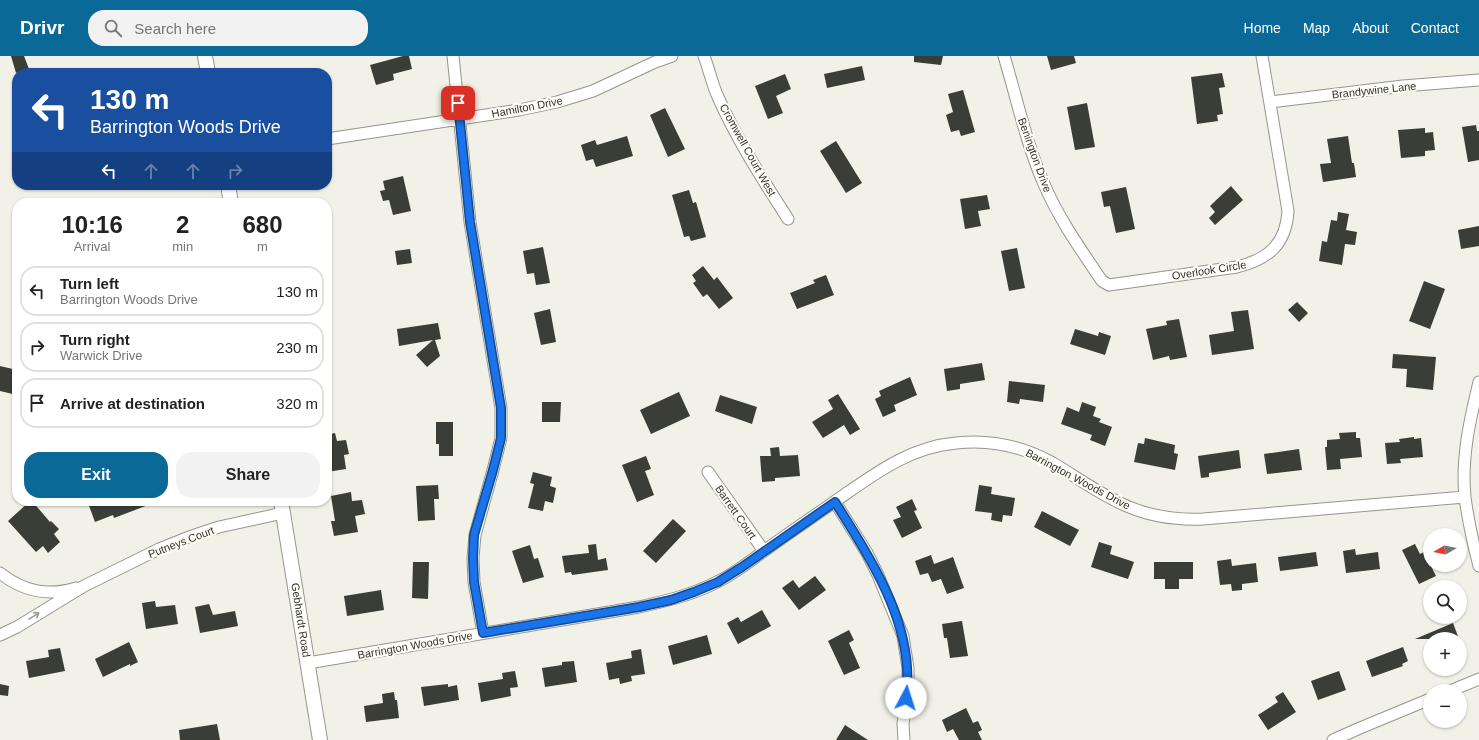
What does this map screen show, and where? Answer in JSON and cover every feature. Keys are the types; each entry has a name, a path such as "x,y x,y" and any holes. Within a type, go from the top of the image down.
{"street":[{"path":"205,56 207,68"},
{"path":"453,56 470,222 501,408 501,438 474,535 474,582 483,633"},
{"name":"Hamilton Drive","path":"332,138 519,110 557,102 592,91 655,62 672,56"},
{"name":"Cromwell Court West","path":"704,56 718,96 733,129 788,220"},
{"name":"Benington Drive","path":"1004,56 1020,114 1044,184 1073,238 1093,269"},
{"name":"Overlook Circle","path":"1093,269 1104,284 1118,285 1237,267 1263,258 1273,250 1287,226 1288,211 1262,56"},
{"name":"Brandywine Lane","path":"1270,102 1403,86 1479,80"},
{"path":"1479,382 1469,420 1466,448 1465,497 1469,526 1479,566"},
{"name":"Barrington Woods Drive","path":"308,663 639,607 671,600 718,582 894,462 920,451 940,445 975,442 1014,447 1032,453 1052,463 1091,487 1129,507 1170,518 1203,519 1465,497"},
{"name":"Barrett Court","path":"708,472 764,551"},
{"path":"835,502 867,553 878,575 903,636 908,668 908,686 903,724 904,740"},
{"name":"Putneys Court","path":"0,634 17,627 84,586 159,549 189,537 282,507"},
{"name":"Gebhardt Road","path":"282,507 320,740"},
{"name":"Putneys Court","path":"0,572 11,582 28,589 46,592 68,591 84,586"},
{"path":"1467,684 1479,679"},
{"path":"1333,740 1423,702"}],"building":[{"path":"11,56 24,56 29,68 15,68"},
{"path":"403,56 409,56 412,69 393,74 394,80 376,85 370,65"},
{"path":"914,56 943,56 941,65 914,62"},
{"path":"1047,56 1074,56 1076,63 1051,70"},
{"path":"862,66 865,80 827,88 824,74"},
{"path":"1222,73 1225,87 1219,88 1223,114 1217,115 1218,121 1197,124 1191,77"},
{"path":"785,74 791,89 776,96 783,113 768,119 755,86"},
{"path":"963,90 975,132 961,136 959,130 951,132 946,115 953,112 948,94"},
{"path":"1087,103 1095,147 1075,150 1067,107"},
{"path":"665,108 685,149 668,157 650,115"},
{"path":"1476,125 1477,131 1479,131 1479,160 1468,162 1462,127"},
{"path":"1425,128 1425,133 1433,132 1435,150 1425,151 1425,156 1401,158 1398,130"},
{"path":"627,136 633,156 596,167 593,159 586,161 581,145 595,140 597,145"},
{"path":"1348,136 1352,163 1354,163 1356,177 1323,182 1320,164 1331,163 1327,139"},
{"path":"836,141 862,183 846,193 820,151"},
{"path":"403,176 411,211 393,215 389,200 383,201 380,191 385,190 383,181"},
{"path":"1231,186 1243,200 1215,225 1209,218 1215,212 1210,206"},
{"path":"1126,187 1135,229 1116,233 1110,206 1104,207 1101,192"},
{"path":"689,190 693,203 696,202 706,237 691,241 689,236 684,237 672,195"},
{"path":"987,195 990,209 978,211 981,226 965,229 960,199"},
{"path":"1338,212 1349,214 1346,230 1357,232 1355,245 1345,244 1342,265 1319,261 1322,241 1327,242 1331,220 1337,221"},
{"path":"1479,226 1479,246 1461,249 1458,230"},
{"path":"543,247 550,283 536,285 534,273 527,274 523,251"},
{"path":"1017,248 1025,288 1009,291 1001,251"},
{"path":"410,249 412,263 397,265 395,251"},
{"path":"703,266 714,280 717,277 733,298 719,309 707,294 703,297 693,283 696,281 692,275"},
{"path":"826,275 834,295 797,309 790,293 815,283 813,280"},
{"path":"1424,281 1445,289 1430,329 1409,321"},
{"path":"1297,302 1308,313 1299,322 1288,310"},
{"path":"550,309 556,342 541,345 534,313"},
{"path":"1248,310 1254,349 1212,355 1209,335 1234,331 1231,312"},
{"path":"1179,319 1187,357 1170,360 1169,356 1153,360 1146,329 1167,325 1166,321"},
{"path":"438,323 441,339 435,340 440,356 427,367 416,355 433,340 399,346 397,329"},
{"path":"1075,329 1098,336 1099,332 1111,336 1105,355 1070,344"},
{"path":"1393,354 1436,357 1433,390 1406,387 1407,369 1392,368"},
{"path":"982,363 985,380 960,384 960,389 947,391 944,369"},
{"path":"0,366 12,369 12,394 0,391"},
{"path":"910,377 917,395 894,405 896,411 883,417 875,399 881,396 879,391"},
{"path":"1009,381 1045,385 1043,402 1020,399 1019,404 1007,402"},
{"path":"679,392 690,416 651,434 640,410"},
{"path":"838,394 860,429 850,435 844,425 823,438 812,422 833,409 828,400"},
{"path":"720,395 757,407 752,424 715,411"},
{"path":"542,402 561,402 560,422 542,422"},
{"path":"1082,402 1096,407 1093,416 1101,419 1099,422 1112,427 1105,446 1090,440 1092,435 1061,424 1067,407 1079,412"},
{"path":"436,422 453,422 453,456 439,456 439,444 436,444"},
{"path":"1356,432 1356,438 1360,438 1362,457 1340,459 1341,469 1327,470 1325,447 1327,447 1327,440 1340,439 1339,433"},
{"path":"335,433 337,441 346,440 349,454 344,455 346,469 332,471 332,434"},
{"path":"1414,437 1414,439 1421,438 1423,457 1400,459 1401,463 1387,464 1385,443 1400,442 1399,439"},
{"path":"1145,438 1175,445 1174,453 1178,454 1175,470 1134,462 1138,443 1144,444"},
{"path":"779,447 780,456 798,455 800,476 775,478 775,481 762,482 760,456 771,456 770,448"},
{"path":"1299,449 1302,470 1267,474 1264,454"},
{"path":"1239,450 1241,468 1209,473 1209,477 1201,478 1198,456"},
{"path":"646,456 651,469 645,471 654,495 637,502 622,465"},
{"path":"533,472 552,477 550,486 556,488 553,503 545,501 543,511 528,508 534,484 530,483"},
{"path":"438,485 439,499 434,499 435,520 418,521 416,486"},
{"path":"979,485 992,487 991,494 1015,498 1012,516 1003,515 1002,522 991,520 992,513 975,511"},
{"path":"351,492 352,501 362,500 365,514 355,516 358,532 334,536 331,521 335,521 332,496"},
{"path":"912,499 917,510 914,511 922,528 902,538 893,520 901,517 896,507"},
{"path":"24,506 36,506 50,522 51,521 59,529 54,534 60,542 48,553 43,546 36,552 8,521"},
{"path":"89,506 146,506 114,518 113,515 95,522"},
{"path":"1042,511 1079,530 1070,546 1034,527"},
{"path":"673,519 686,531 656,563 643,551"},
{"path":"1099,542 1112,546 1110,554 1134,562 1128,579 1091,567"},
{"path":"596,544 598,560 606,558 608,570 572,575 571,572 565,573 562,556 589,553 588,545"},
{"path":"1415,544 1420,554 1423,552 1423,572 1434,572 1436,576 1428,580 1423,580 1423,582 1419,584 1402,550"},
{"path":"530,545 534,559 538,558 544,577 523,583 512,551"},
{"path":"1355,549 1356,555 1378,552 1380,569 1346,573 1343,551"},
{"path":"1316,552 1318,566 1280,571 1278,557"},
{"path":"931,555 934,564 953,557 964,588 947,594 941,579 932,582 928,573 920,575 915,561"},
{"path":"1231,559 1232,566 1256,563 1258,582 1242,584 1242,590 1232,591 1231,584 1220,585 1217,561"},
{"path":"413,562 429,562 428,599 412,598"},
{"path":"1154,562 1193,562 1193,579 1179,579 1179,589 1165,589 1165,579 1154,579"},
{"path":"815,576 826,590 799,610 782,588 793,580 799,588"},
{"path":"381,590 384,610 347,616 344,596"},
{"path":"155,601 156,607 175,605 178,624 146,629 142,603"},
{"path":"209,604 213,615 235,611 238,626 200,633 195,607"},
{"path":"762,610 771,626 738,644 727,623 738,617 741,622"},
{"path":"962,621 968,656 950,658 947,638 944,638 942,624"},
{"path":"1453,624 1456,632 1432,632"},
{"path":"849,630 854,640 849,643 860,668 844,675 828,641"},
{"path":"707,635 712,654 673,665 668,646"},
{"path":"1423,636 1423,639 1415,639"},
{"path":"129,642 138,662 130,666 130,664 103,677 95,659"},
{"path":"1403,647 1408,661 1402,664 1403,666 1372,677 1366,661"},
{"path":"60,648 65,671 29,678 26,661 49,657 48,650"},
{"path":"641,649 645,674 631,676 632,681 620,684 619,678 609,680 606,663 632,658 631,651"},
{"path":"574,661 577,682 545,687 542,668 562,665 562,662"},
{"path":"515,671 518,687 510,688 511,696 481,702 478,683 503,679 502,673"},
{"path":"1339,671 1346,690 1318,700 1311,681"},
{"path":"0,684 9,686 8,696 0,695"},
{"path":"448,684 448,687 457,685 459,700 424,706 421,687"},
{"path":"394,692 395,700 397,700 399,718 366,722 364,706 383,703 382,694"},
{"path":"1283,692 1296,712 1268,730 1258,715 1278,702 1275,697"},
{"path":"966,708 973,723 978,721 982,730 978,732 982,740 959,740 953,729 947,732 942,720"},
{"path":"217,724 220,740 180,740 179,730"},
{"path":"845,725 868,740 836,740"}],"route":[{"path":"458,103 470,222 501,408 501,438 474,535 474,582 483,633 639,607 671,600 694,592 718,582 742,567 835,502 867,553 890,600 903,636 906,651 908,686 906,698"}]}
